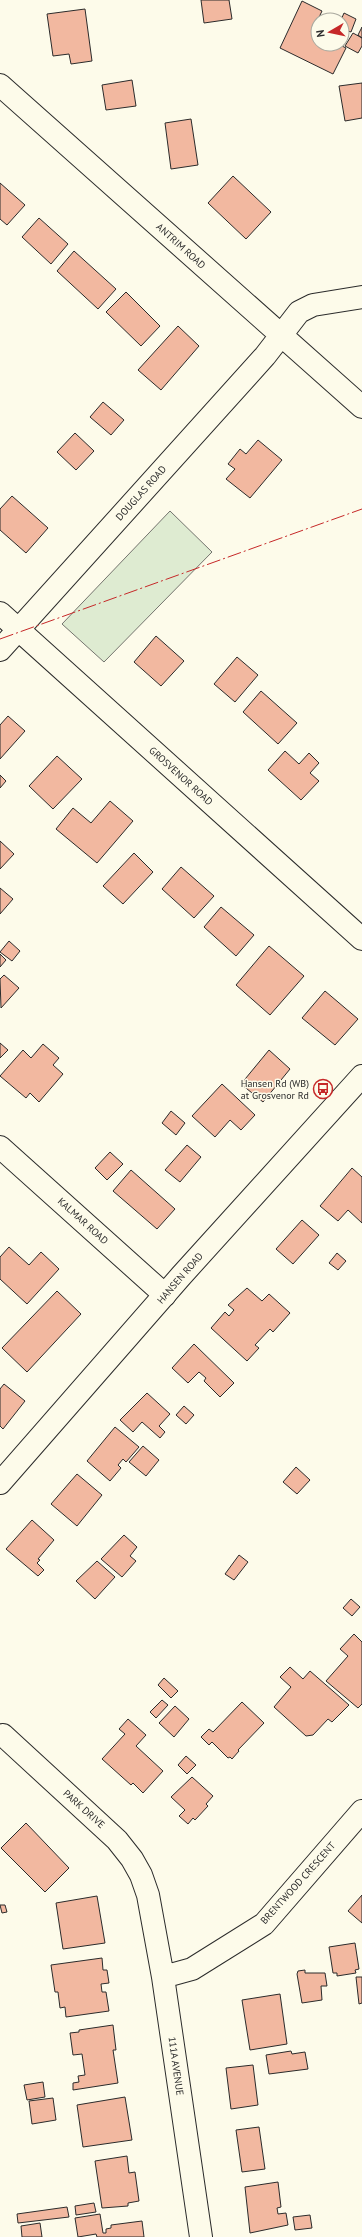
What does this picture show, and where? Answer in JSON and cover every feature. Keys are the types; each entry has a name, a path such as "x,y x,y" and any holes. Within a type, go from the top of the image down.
{"street":[{"name":"ANTRIM ROAD","path":"0,85 362,407"},
{"name":"DOUGLAS ROAD","path":"0,650 265,356 280,334 299,312 313,304 362,296"},
{"name":"GROSVENOR ROAD","path":"0,613 362,939"},
{"name":"HANSEN ROAD","path":"0,1483 165,1295 362,1076"},
{"name":"KALMAR ROAD","path":"0,1147 165,1295"},
{"name":"PARK DRIVE","path":"3,1735 117,1840 132,1859 141,1875 148,1895"},
{"name":"BRENTWOOD CRESCENT","path":"163,1977 192,1969 264,1924 362,1811"},
{"name":"111A AVENUE","path":"148,1895 163,1977 201,2237"}],"green space":[{"path":"170,511 212,552 104,662 62,624"}],"building":[{"path":"201,0 229,0 232,19 204,23"},
{"path":"302,1 322,11 310,12 310,52 344,52 333,74 280,48"},
{"path":"85,9 92,61 71,64 69,54 53,56 47,14"},
{"path":"350,16 356,19 350,32"},
{"path":"362,27 362,38 358,35"},
{"path":"353,33 362,38 362,46 358,53 350,49 350,38"},
{"path":"132,80 136,106 106,110 102,85"},
{"path":"362,83 362,118 345,121 339,86"},
{"path":"191,119 198,165 171,169 165,123"},
{"path":"233,176 271,212 246,239 208,203"},
{"path":"0,183 25,205 7,225 0,219"},
{"path":"39,218 68,244 51,264 22,237"},
{"path":"74,251 116,289 98,309 57,271"},
{"path":"126,292 160,326 141,346 106,312"},
{"path":"178,326 199,346 161,390 138,370"},
{"path":"103,402 124,420 111,435 90,417"},
{"path":"75,433 94,451 76,470 57,452"},
{"path":"258,440 282,460 250,498 226,479 235,469 228,464 240,449 246,454"},
{"path":"12,496 48,528 26,553 0,530 0,509"},
{"path":"156,636 184,661 161,686 134,662"},
{"path":"237,657 258,675 235,702 214,684"},
{"path":"261,691 297,723 278,744 243,712"},
{"path":"8,716 25,731 0,759 0,725"},
{"path":"285,751 299,764 309,753 319,763 310,773 319,781 301,800 268,770"},
{"path":"57,756 82,779 53,809 29,786"},
{"path":"0,775 6,781 0,788"},
{"path":"110,801 133,821 97,863 56,829 73,808 91,823"},
{"path":"0,841 14,854 0,869"},
{"path":"134,853 153,872 123,904 103,886"},
{"path":"181,867 214,896 194,918 162,889"},
{"path":"0,888 13,899 0,914"},
{"path":"221,907 254,935 236,956 204,927"},
{"path":"9,941 20,951 12,961 0,952"},
{"path":"269,946 304,976 270,1015 236,985"},
{"path":"0,954 6,960 0,967"},
{"path":"4,975 19,988 1,1008 0,979"},
{"path":"325,991 358,1019 335,1045 302,1018"},
{"path":"0,1043 8,1050 0,1058"},
{"path":"43,1044 59,1058 53,1065 63,1074 39,1102 30,1093 26,1098 0,1076 23,1050 31,1058"},
{"path":"269,1050 290,1069 263,1102 241,1084"},
{"path":"222,1084 255,1115 241,1130 230,1120 215,1137 192,1116"},
{"path":"171,1111 185,1123 176,1135 162,1123"},
{"path":"187,1145 201,1157 180,1182 165,1170"},
{"path":"110,1152 123,1164 107,1180 95,1168"},
{"path":"352,1168 362,1177 362,1223 348,1210 338,1221 320,1206"},
{"path":"131,1170 175,1209 157,1229 113,1191"},
{"path":"302,1220 319,1235 293,1264 276,1249"},
{"path":"9,1247 29,1265 41,1252 59,1269 27,1304 0,1279 0,1257"},
{"path":"337,1253 346,1261 338,1270 329,1263"},
{"path":"247,1288 262,1301 269,1294 290,1313 273,1332 270,1329 255,1345 259,1348 247,1361 211,1328 225,1312 229,1316 234,1310 228,1305"},
{"path":"57,1291 81,1314 27,1372 2,1348"},
{"path":"194,1344 234,1383 220,1397 204,1381 206,1378 199,1372 188,1383 172,1368"},
{"path":"4,1384 25,1401 3,1429 0,1426 0,1389"},
{"path":"147,1393 170,1414 159,1426 165,1432 160,1438 142,1422 133,1432 120,1420"},
{"path":"184,1406 194,1415 186,1424 176,1415"},
{"path":"115,1427 139,1447 126,1462 123,1459 118,1465 121,1468 110,1481 87,1461"},
{"path":"143,1446 159,1460 146,1476 129,1462"},
{"path":"296,1467 310,1480 297,1494 283,1482"},
{"path":"77,1474 102,1495 77,1526 51,1504"},
{"path":"32,1520 54,1540 38,1559 40,1560 37,1563 44,1570 38,1576 6,1549"},
{"path":"124,1535 137,1547 130,1556 136,1561 122,1577 101,1559"},
{"path":"239,1555 248,1562 234,1580 225,1574"},
{"path":"97,1561 115,1577 95,1599 76,1581"},
{"path":"351,1599 360,1607 352,1616 343,1608"},
{"path":"354,1634 362,1642 362,1704 358,1708 326,1681 348,1656 340,1649"},
{"path":"290,1667 303,1679 310,1671 349,1705 332,1722 328,1719 313,1735 306,1736 274,1707 291,1687 280,1677"},
{"path":"164,1678 178,1691 171,1698 158,1685"},
{"path":"162,1700 168,1705 156,1718 150,1712"},
{"path":"242,1702 264,1723 238,1750 239,1751 232,1759 230,1757 228,1758 212,1742 209,1745 201,1737 209,1729 213,1732"},
{"path":"175,1706 189,1719 174,1737 159,1723"},
{"path":"128,1719 146,1735 136,1746 163,1771 143,1793 133,1783 131,1785 102,1759 125,1734 119,1729"},
{"path":"186,1756 196,1765 187,1774 178,1765"},
{"path":"192,1777 213,1796 206,1804 208,1806 195,1820 193,1818 188,1824 179,1816 185,1810 171,1797"},
{"path":"26,1823 69,1868 45,1892 1,1848"},
{"path":"362,1895 362,1923 348,1911"},
{"path":"97,1896 105,1943 63,1949 56,1903"},
{"path":"0,1905 5,1905 7,1912 2,1913"},
{"path":"355,1943 359,1969 355,1970 356,1973 337,1976 337,1973 333,1973 329,1947"},
{"path":"102,1958 103,1970 107,1970 109,1983 101,1984 102,1992 106,1992 109,2011 66,2017 65,2007 60,2008 58,1992 55,1992 51,1965"},
{"path":"305,1970 305,1973 325,1973 327,1986 321,1986 322,2000 302,2003 297,1974 298,1971"},
{"path":"356,1977 362,1977 362,2003 359,2004"},
{"path":"280,1994 287,2044 250,2050 242,2000"},
{"path":"113,2025 116,2050 113,2050 118,2083 73,2090 73,2083 79,2082 78,2076 85,2075 82,2054 73,2055 70,2033 79,2032 79,2030"},
{"path":"291,2051 292,2054 305,2052 308,2069 269,2074 266,2055"},
{"path":"253,2065 258,2105 231,2109 226,2068"},
{"path":"43,2082 45,2097 27,2100 24,2085"},
{"path":"125,2097 132,2140 83,2147 77,2105"},
{"path":"53,2098 56,2120 32,2124 29,2101"},
{"path":"259,2127 265,2169 242,2172 236,2130"},
{"path":"127,2156 129,2173 135,2172 139,2201 128,2203 128,2206 102,2208 95,2161"},
{"path":"278,2182 281,2207 277,2208 278,2214 286,2213 288,2225 250,2233 245,2187"},
{"path":"94,2203 96,2212 76,2215 75,2206"},
{"path":"67,2207 69,2217 18,2223 17,2214"},
{"path":"100,2214 103,2233 106,2233 106,2229 111,2228 111,2225 142,2221 144,2237 97,2237 96,2234 78,2237 75,2218"},
{"path":"310,2215 312,2228 295,2230 293,2217"},
{"path":"40,2223 42,2237 22,2237 21,2226"}],"power":[{"path":"0,639 362,509"}],"place":[{"name":"Hansen Rd (WB) at Grosvenor Rd","path":"323,1089"}]}
